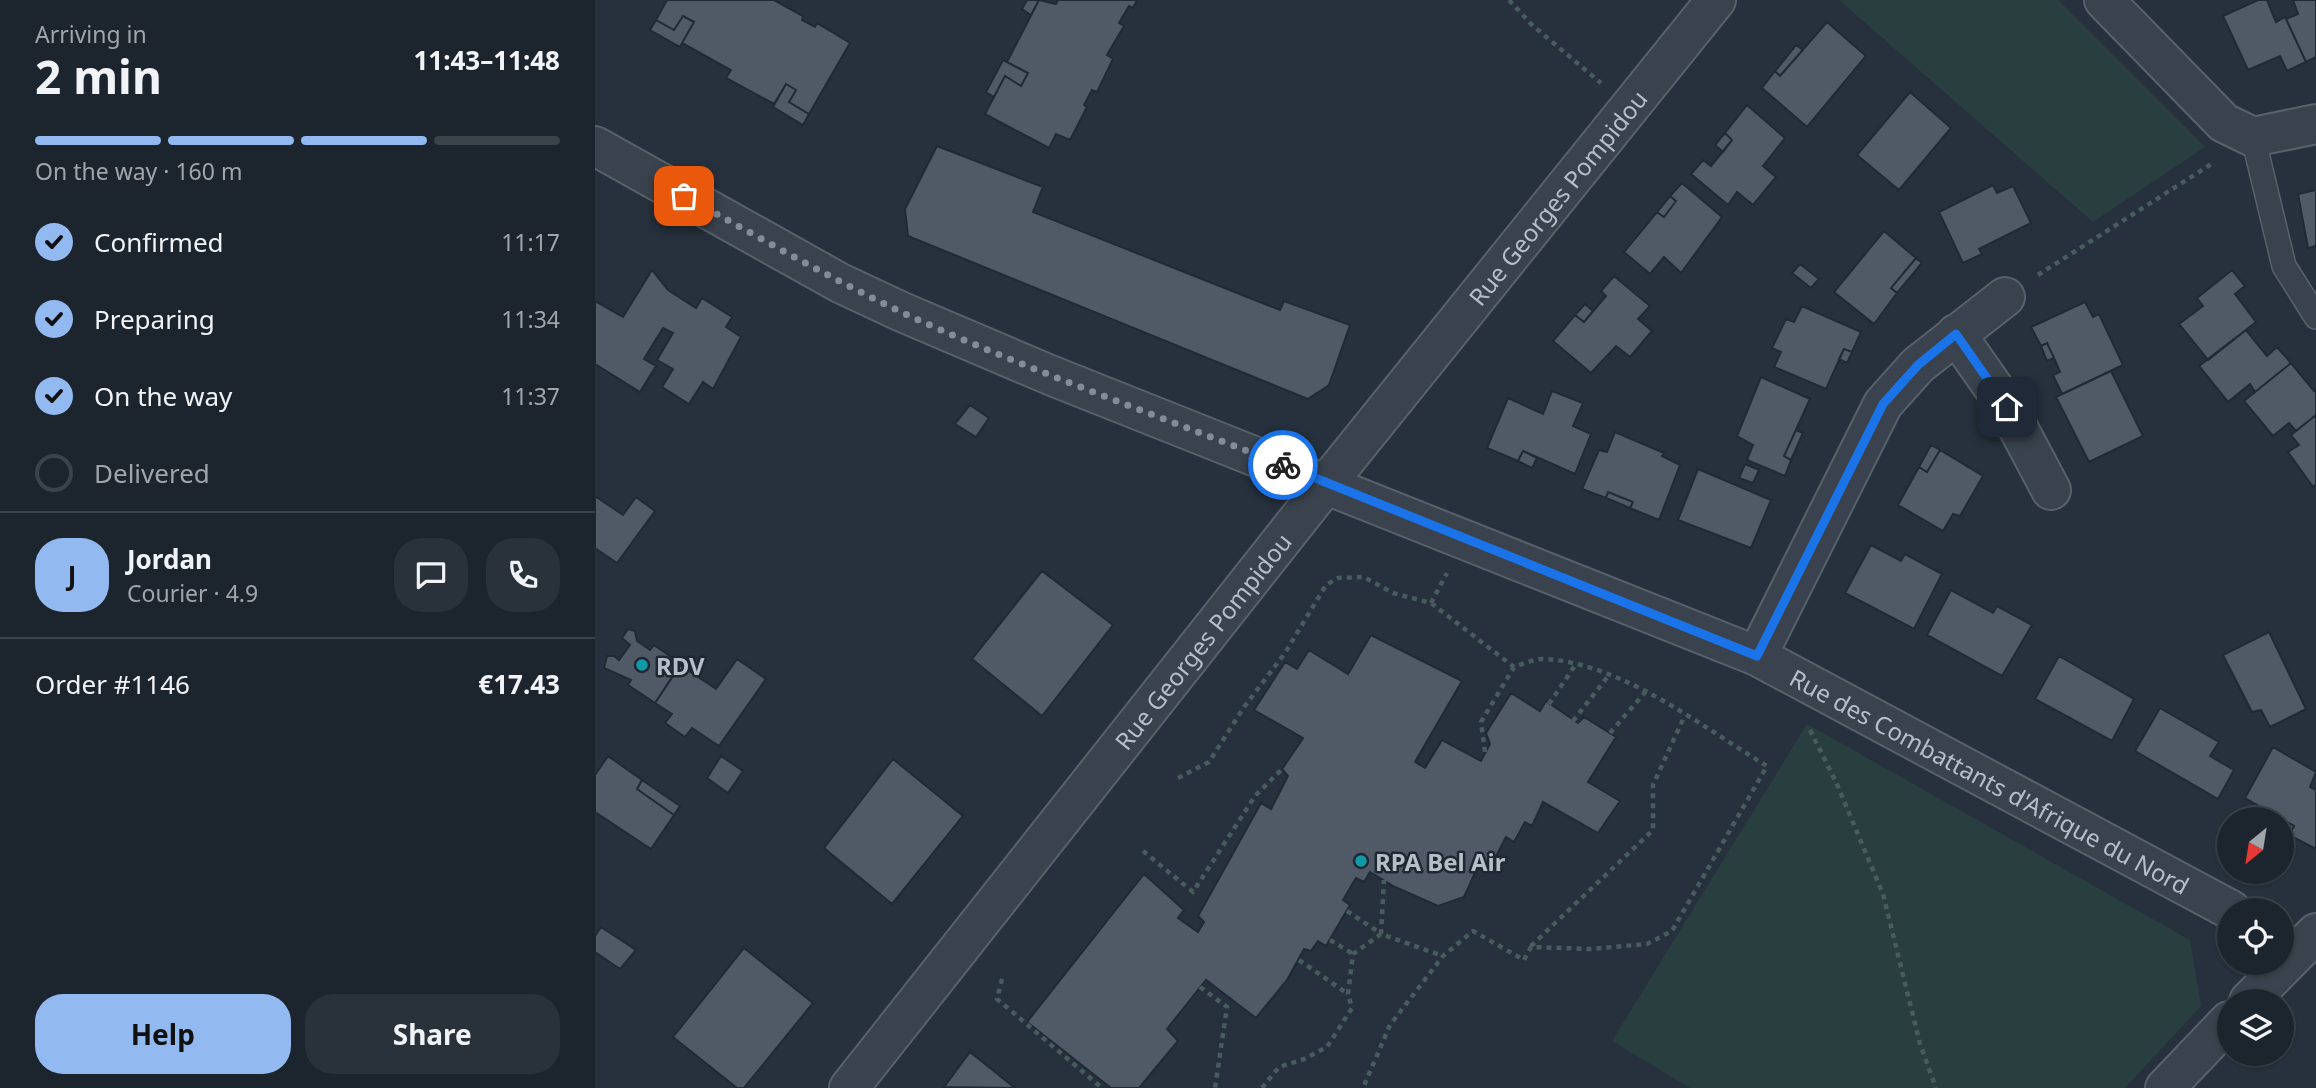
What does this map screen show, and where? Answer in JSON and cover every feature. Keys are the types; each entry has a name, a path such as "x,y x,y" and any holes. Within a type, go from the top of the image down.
{"street":[{"name":"Rue Georges Pompidou","path":"849,1088 1327,483 1716,0"},
{"path":"2104,0 2224,123 2253,137 2316,124"},
{"name":"Rue des Combattants d'Afrique du Nord","path":"595,146 841,283 902,312 1050,375 1757,656 2217,902"},
{"path":"1757,656 1883,404 1918,365 2005,297"},
{"path":"1956,334 2007,407 2051,489"},
{"path":"2263,989 2301,955"},
{"path":"2165,1088 2217,1034"}],"lane":[{"path":"2253,137 2284,266 2316,317"}],"path":[{"path":"1509,0 1532,25 1629,106"},
{"path":"2005,297 2253,137"},
{"path":"1431,603 1447,572"},
{"path":"1178,778 1209,762 1244,707 1285,653 1326,585 1338,578 1364,577 1393,593 1431,603 1514,667"},
{"path":"1485,752 1481,722 1514,667 1542,658 1576,664 1647,690 1767,766 1672,931 1647,944 1590,949 1531,947"},
{"path":"1549,704 1576,664"},
{"path":"1573,721 1609,675"},
{"path":"1610,733 1647,690"},
{"path":"1363,1088 1391,1025 1443,956 1473,931 1524,960 1531,947 1653,830 1653,785 1685,715"},
{"path":"1807,724 1836,782 1883,894 1920,1044 1936,1088"},
{"path":"1143,851 1192,892 1255,796 1282,769"},
{"path":"1381,934 1384,880"},
{"path":"1347,911 1381,934 1443,956"},
{"path":"1262,1088 1279,1067 1304,1059 1327,1047 1352,1008 1348,994 1353,954 1381,934"},
{"path":"1330,940 1353,954"},
{"path":"1299,960 1348,994"},
{"path":"1002,979 997,999 1102,1088"},
{"path":"1200,987 1227,1007 1215,1088"}],"green space":[{"path":"1839,0 2058,0 2205,147 2093,222"},
{"path":"1807,724 2190,940 2201,1006 2125,1088 1690,1088 1612,1041"}],"building":[{"path":"667,0 774,0 803,16 802,20 815,27 817,23 850,43 809,114 789,102 796,90 786,84 774,104 726,78 731,70 682,43 694,22 683,16 674,30 656,20"},
{"path":"1027,0 1039,0 1031,15 1022,9"},
{"path":"1039,0 1056,4 1058,0 1137,0 1133,8 1129,6 1119,23 1124,26 1107,55 1113,59 1097,92 1092,90 1084,105 1087,107 1070,140 1056,134 1049,148 985,114 1005,76 1021,86 1028,73 1007,62"},
{"path":"2258,0 2267,0 2276,22 2285,17 2306,62 2287,71 2280,56 2248,70 2223,16"},
{"path":"2293,0 2316,0 2316,57 2306,62 2286,19 2298,14"},
{"path":"683,16 694,22 680,47 650,30 656,20 674,30"},
{"path":"1827,22 1866,56 1807,127 1762,88 1775,71 1780,76"},
{"path":"1796,45 1803,50 1780,76 1775,71"},
{"path":"1003,60 1028,73 1021,86 1005,76 994,97 986,92"},
{"path":"786,84 796,90 789,102 809,114 803,125 773,107"},
{"path":"1910,92 1951,128 1899,190 1857,155"},
{"path":"1747,105 1785,138 1763,166 1776,177 1753,205 1737,192 1728,205 1691,174 1703,160 1711,166 1732,140 1725,133"},
{"path":"1725,133 1732,140 1723,152 1715,145"},
{"path":"937,146 1043,187 1033,212 1280,310 1284,301 1350,325 1329,385 1308,399 908,236 905,209"},
{"path":"1682,183 1722,217 1681,273 1664,257 1650,274 1624,252 1657,212 1664,217 1676,201 1670,196"},
{"path":"1993,185 1997,193 2013,186 2031,223 1979,249 1982,254 1963,263 1939,212"},
{"path":"2316,190 2316,246 2308,248 2298,194"},
{"path":"1670,196 1676,201 1664,217 1657,212"},
{"path":"1884,231 1916,258 1891,288 1897,293 1874,324 1834,292"},
{"path":"1916,258 1922,263 1897,293 1891,288"},
{"path":"1800,264 1819,279 1811,288 1792,273"},
{"path":"652,270 668,290 696,308 702,298 732,317 726,327 741,337 713,389 703,382 689,404 662,387 673,369 657,360 673,333 663,328 644,359 656,366 640,392 595,364 595,301 623,317"},
{"path":"2232,270 2245,286 2235,294 2256,322 2208,360 2179,324 2203,306 2197,298"},
{"path":"1614,276 1650,306 1638,319 1652,331 1630,357 1616,346 1591,373 1553,341 1575,315 1584,322 1606,296 1601,291"},
{"path":"2085,302 2093,317 2099,314 2123,365 2062,394 2053,375 2060,372 2054,358 2047,343 2041,346 2031,327"},
{"path":"1585,304 1593,311 1584,322 1575,315"},
{"path":"1802,306 1861,332 1852,352 1844,349 1826,389 1774,367 1781,352 1772,348 1786,319 1794,322"},
{"path":"2246,330 2267,356 2277,347 2291,363 2255,392 2250,384 2228,402 2199,366"},
{"path":"2047,343 2054,358 2047,361 2041,346"},
{"path":"1844,349 1852,352 1847,363 1839,359"},
{"path":"2291,363 2314,391 2316,388 2316,415 2296,431 2289,423 2273,436 2244,401"},
{"path":"2111,371 2143,436 2089,462 2056,397"},
{"path":"1761,377 1810,399 1784,456 1791,460 1785,476 1747,460 1753,445 1737,436"},
{"path":"1552,391 1583,403 1573,426 1591,434 1575,474 1523,451 1518,461 1487,448 1508,398 1543,414"},
{"path":"970,405 989,418 976,437 955,424"},
{"path":"2316,415 2316,484 2313,487 2288,452 2299,445 2291,435"},
{"path":"1796,430 1803,433 1791,460 1784,456"},
{"path":"1615,432 1664,453 1662,456 1680,465 1659,520 1630,508 1633,502 1608,492 1606,498 1582,489 1599,450 1607,452"},
{"path":"1931,445 1940,450 1927,472 1919,467"},
{"path":"1940,450 1983,476 1960,516 1953,514 1943,531 1898,505 1919,467 1927,472"},
{"path":"1523,451 1537,458 1532,468 1518,461"},
{"path":"1745,464 1759,470 1753,483 1739,478"},
{"path":"1698,469 1771,500 1751,548 1678,520"},
{"path":"1608,492 1633,502 1630,508 1606,498"},
{"path":"595,496 623,515 636,497 655,511 617,563 595,548"},
{"path":"1871,545 1901,561 1905,554 1942,574 1914,629 1845,593"},
{"path":"1042,571 1113,625 1042,716 972,659"},
{"path":"1951,590 1993,613 1997,606 2032,625 2002,676 1927,635"},
{"name":"RDV","path":"628,629 635,631 637,641 650,650 654,645 681,664 655,703 628,685 631,680 604,668 607,656 614,656 619,660 630,645 622,638"},
{"path":"2269,632 2306,709 2270,727 2261,710 2252,712 2223,655"},
{"name":"RPA Bel Air","path":"1371,635 1462,681 1415,762 1425,768 1442,740 1481,761 1490,744 1486,733 1511,693 1540,711 1546,701 1578,723 1584,717 1616,737 1588,782 1620,801 1598,833 1543,802 1532,826 1525,822 1514,842 1506,837 1489,870 1479,864 1464,897 1438,906 1395,887 1370,872 1364,882 1356,878 1343,900 1350,905 1326,946 1318,941 1311,951 1304,949 1287,980 1256,1018 1206,980 1167,1029 1178,1041 1139,1088 1111,1088 1027,1022 1144,874 1184,910 1178,918 1198,932 1204,922 1198,916 1261,803 1271,809 1288,776 1282,769 1303,738 1254,710 1285,662 1297,669 1309,650 1348,674"},
{"path":"2059,656 2134,699 2112,741 2035,699"},
{"path":"737,659 766,679 719,746 692,728 685,737 665,723 672,714 655,703 680,665 716,689"},
{"path":"2160,708 2219,742 2210,756 2234,770 2218,799 2135,751"},
{"path":"2273,747 2316,772 2310,787 2316,790 2316,849 2294,838 2294,807 2261,807 2245,798"},
{"path":"608,756 642,780 637,789 674,815 651,849 595,812 595,775"},
{"path":"721,756 743,771 728,793 707,778"},
{"path":"893,759 963,816 892,904 824,848"},
{"path":"642,780 680,806 674,815 637,789"},
{"path":"601,927 636,950 620,969 595,952 595,936"},
{"path":"744,948 813,1003 744,1088 737,1088 673,1037"},
{"path":"970,1052 1015,1088 944,1087"}],"way so far":[{"path":"684,196 841,283 902,312 1050,375 1283,465"}],"place":[{"name":"RDV","path":"642,665"},
{"name":"RPA Bel Air","path":"1361,861"}],"route":[{"path":"1283,465 1757,656 1883,404 1918,365 1956,334 2007,407"}]}
